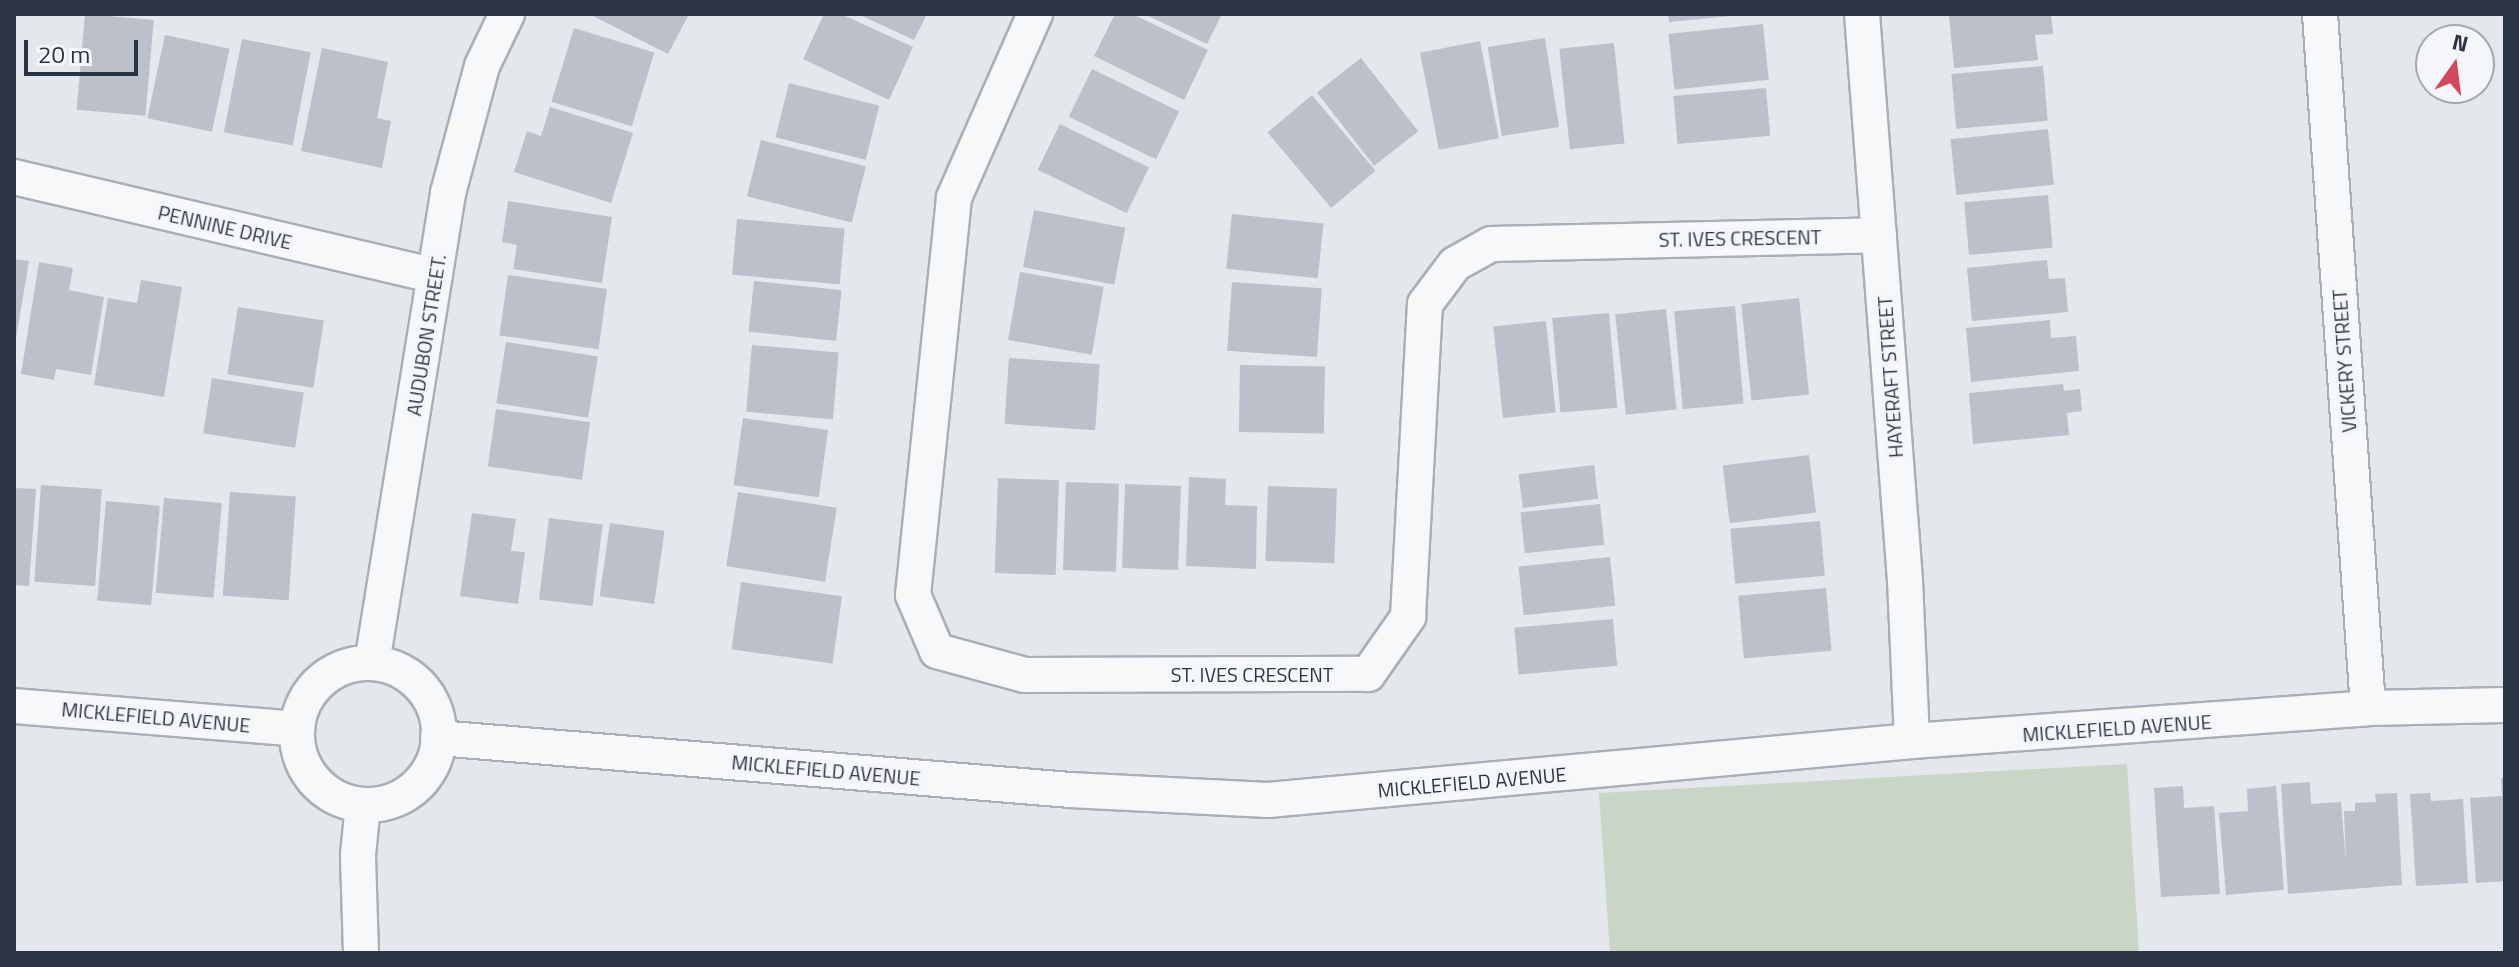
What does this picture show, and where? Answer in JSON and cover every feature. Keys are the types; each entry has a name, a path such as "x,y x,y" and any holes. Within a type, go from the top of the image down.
{"street":[{"name":"AUDUBON STREET.","path":"372,663 448,193 482,66 507,14"},
{"name":"ST. IVES CRESCENT","path":"1035,14 954,198 913,595 937,651 1010,671 1368,674 1408,617 1425,304 1455,264 1491,244 1879,235"},
{"name":"HAYERAFT STREET","path":"1862,14 1912,741"},
{"name":"VICKERY STREET","path":"2320,14 2368,708"},
{"name":"PENNINE DRIVE","path":"14,177 435,276"},
{"path":"372,663 392,667 425,691 434,709 438,738 430,769 418,785 383,804 363,805 343,801 312,777 301,760 297,729 305,701 317,685 352,664 372,663"},
{"name":"MICKLEFIELD AVENUE","path":"438,738 1070,790 1268,800 1912,741 2368,708 2505,705"},
{"name":"MICKLEFIELD AVENUE","path":"14,706 297,729"},
{"path":"361,953 358,855 363,805"}],"green space":[{"path":"2127,764 2139,953 1610,953 1599,793"}],"building":[{"path":"85,14 154,20 145,116 77,110"},
{"path":"589,14 689,14 668,54"},
{"path":"824,14 841,14 913,47 889,100 803,59"},
{"path":"858,14 927,14 914,40"},
{"path":"1115,14 1132,14 1208,50 1184,100 1094,56"},
{"path":"1144,14 1222,14 1207,44"},
{"path":"1668,14 1730,14 1730,16 1669,22"},
{"path":"2051,14 2053,34 2035,35 2038,60 1954,68 1949,15"},
{"path":"1763,24 1769,80 1674,90 1669,34"},
{"path":"574,28 654,53 632,126 551,102"},
{"path":"165,35 230,49 212,132 147,118"},
{"path":"1545,38 1559,127 1502,136 1488,47"},
{"path":"242,39 311,52 293,146 224,132"},
{"path":"1480,41 1499,138 1439,150 1420,53"},
{"path":"1614,43 1625,143 1570,149 1559,49"},
{"path":"322,48 388,62 377,118 391,121 382,168 301,151"},
{"path":"1361,58 1418,131 1374,166 1317,92"},
{"path":"2043,66 2048,121 1956,129 1951,74"},
{"path":"1092,69 1179,112 1156,159 1069,117"},
{"path":"789,83 879,105 866,160 775,137"},
{"path":"1766,88 1770,136 1678,144 1673,96"},
{"path":"1312,95 1376,171 1331,208 1268,132"},
{"path":"550,107 633,133 611,203 514,172 527,131 541,136"},
{"path":"1060,124 1149,167 1127,213 1038,170"},
{"path":"2048,129 2054,185 1956,195 1951,139"},
{"path":"761,140 866,166 852,222 747,196"},
{"path":"2048,195 2053,248 1969,255 1964,202"},
{"path":"508,201 612,217 602,283 513,269 517,245 502,242"},
{"path":"1034,210 1125,228 1114,285 1023,267"},
{"path":"1232,214 1323,224 1318,278 1226,269"},
{"path":"737,219 845,228 840,284 732,275"},
{"path":"14,259 29,261 16,338 14,338"},
{"path":"2047,260 2049,279 2065,278 2068,312 1972,321 1967,268"},
{"path":"39,262 73,268 69,290 104,297 91,375 56,369 54,380 21,374"},
{"path":"1020,272 1104,287 1092,355 1008,340"},
{"path":"508,275 607,289 599,349 500,335"},
{"path":"141,280 182,287 164,397 94,385 108,298 137,303"},
{"path":"754,281 842,290 836,341 749,332"},
{"path":"1232,282 1322,288 1317,357 1227,351"},
{"path":"1799,298 1809,394 1751,401 1741,304"},
{"path":"1735,306 1744,404 1683,409 1674,311"},
{"path":"238,307 324,321 313,388 227,374"},
{"path":"1666,309 1677,409 1626,415 1615,314"},
{"path":"1609,313 1617,408 1560,413 1552,318"},
{"path":"2050,320 2051,338 2076,336 2079,371 1971,382 1966,328"},
{"path":"1546,321 1556,412 1503,418 1493,327"},
{"path":"506,342 598,357 588,418 496,403"},
{"path":"752,345 839,353 833,419 746,412"},
{"path":"1009,358 1100,364 1095,430 1004,424"},
{"path":"1240,365 1325,366 1324,433 1239,432"},
{"path":"212,378 304,393 295,448 203,433"},
{"path":"2063,384 2064,391 2080,389 2082,411 2067,413 2069,435 1973,444 1969,393"},
{"path":"496,409 590,422 582,480 488,466"},
{"path":"743,418 828,430 819,497 734,485"},
{"path":"1809,455 1816,513 1730,523 1723,466"},
{"path":"1594,465 1598,499 1523,508 1519,474"},
{"path":"1189,477 1226,479 1225,505 1257,506 1256,569 1186,566"},
{"path":"998,478 1059,480 1056,575 995,573"},
{"path":"1066,482 1119,484 1116,572 1063,570"},
{"path":"1125,484 1181,486 1178,570 1122,568"},
{"path":"41,485 102,489 95,586 34,582"},
{"path":"1268,486 1337,488 1334,563 1265,561"},
{"path":"14,488 36,489 29,586 14,585"},
{"path":"230,492 296,497 289,600 223,596"},
{"path":"738,492 837,508 825,582 726,566"},
{"path":"164,498 222,503 213,598 156,593"},
{"path":"106,501 160,506 151,605 97,601"},
{"path":"1600,504 1604,545 1525,553 1520,512"},
{"path":"472,513 516,519 511,551 525,552 518,604 460,596"},
{"path":"549,518 603,525 593,606 539,599"},
{"path":"1820,521 1825,576 1735,584 1730,529"},
{"path":"610,523 664,531 654,604 600,596"},
{"path":"1610,557 1615,606 1524,615 1519,567"},
{"path":"741,582 842,596 833,664 732,649"},
{"path":"1826,588 1831,651 1744,658 1738,596"},
{"path":"1613,619 1617,666 1518,674 1514,628"},
{"path":"2501,778 2505,778 2505,881 2476,883 2470,798 2502,796"},
{"path":"2310,782 2311,804 2341,802 2346,863 2344,811 2355,811 2355,803 2376,802 2375,794 2397,793 2402,885 2288,894 2281,784"},
{"path":"2183,786 2184,808 2214,806 2220,894 2161,897 2154,788"},
{"path":"2276,786 2284,890 2226,895 2219,813 2248,811 2247,789"},
{"path":"2430,793 2431,801 2463,799 2468,883 2416,886 2410,794"}]}
